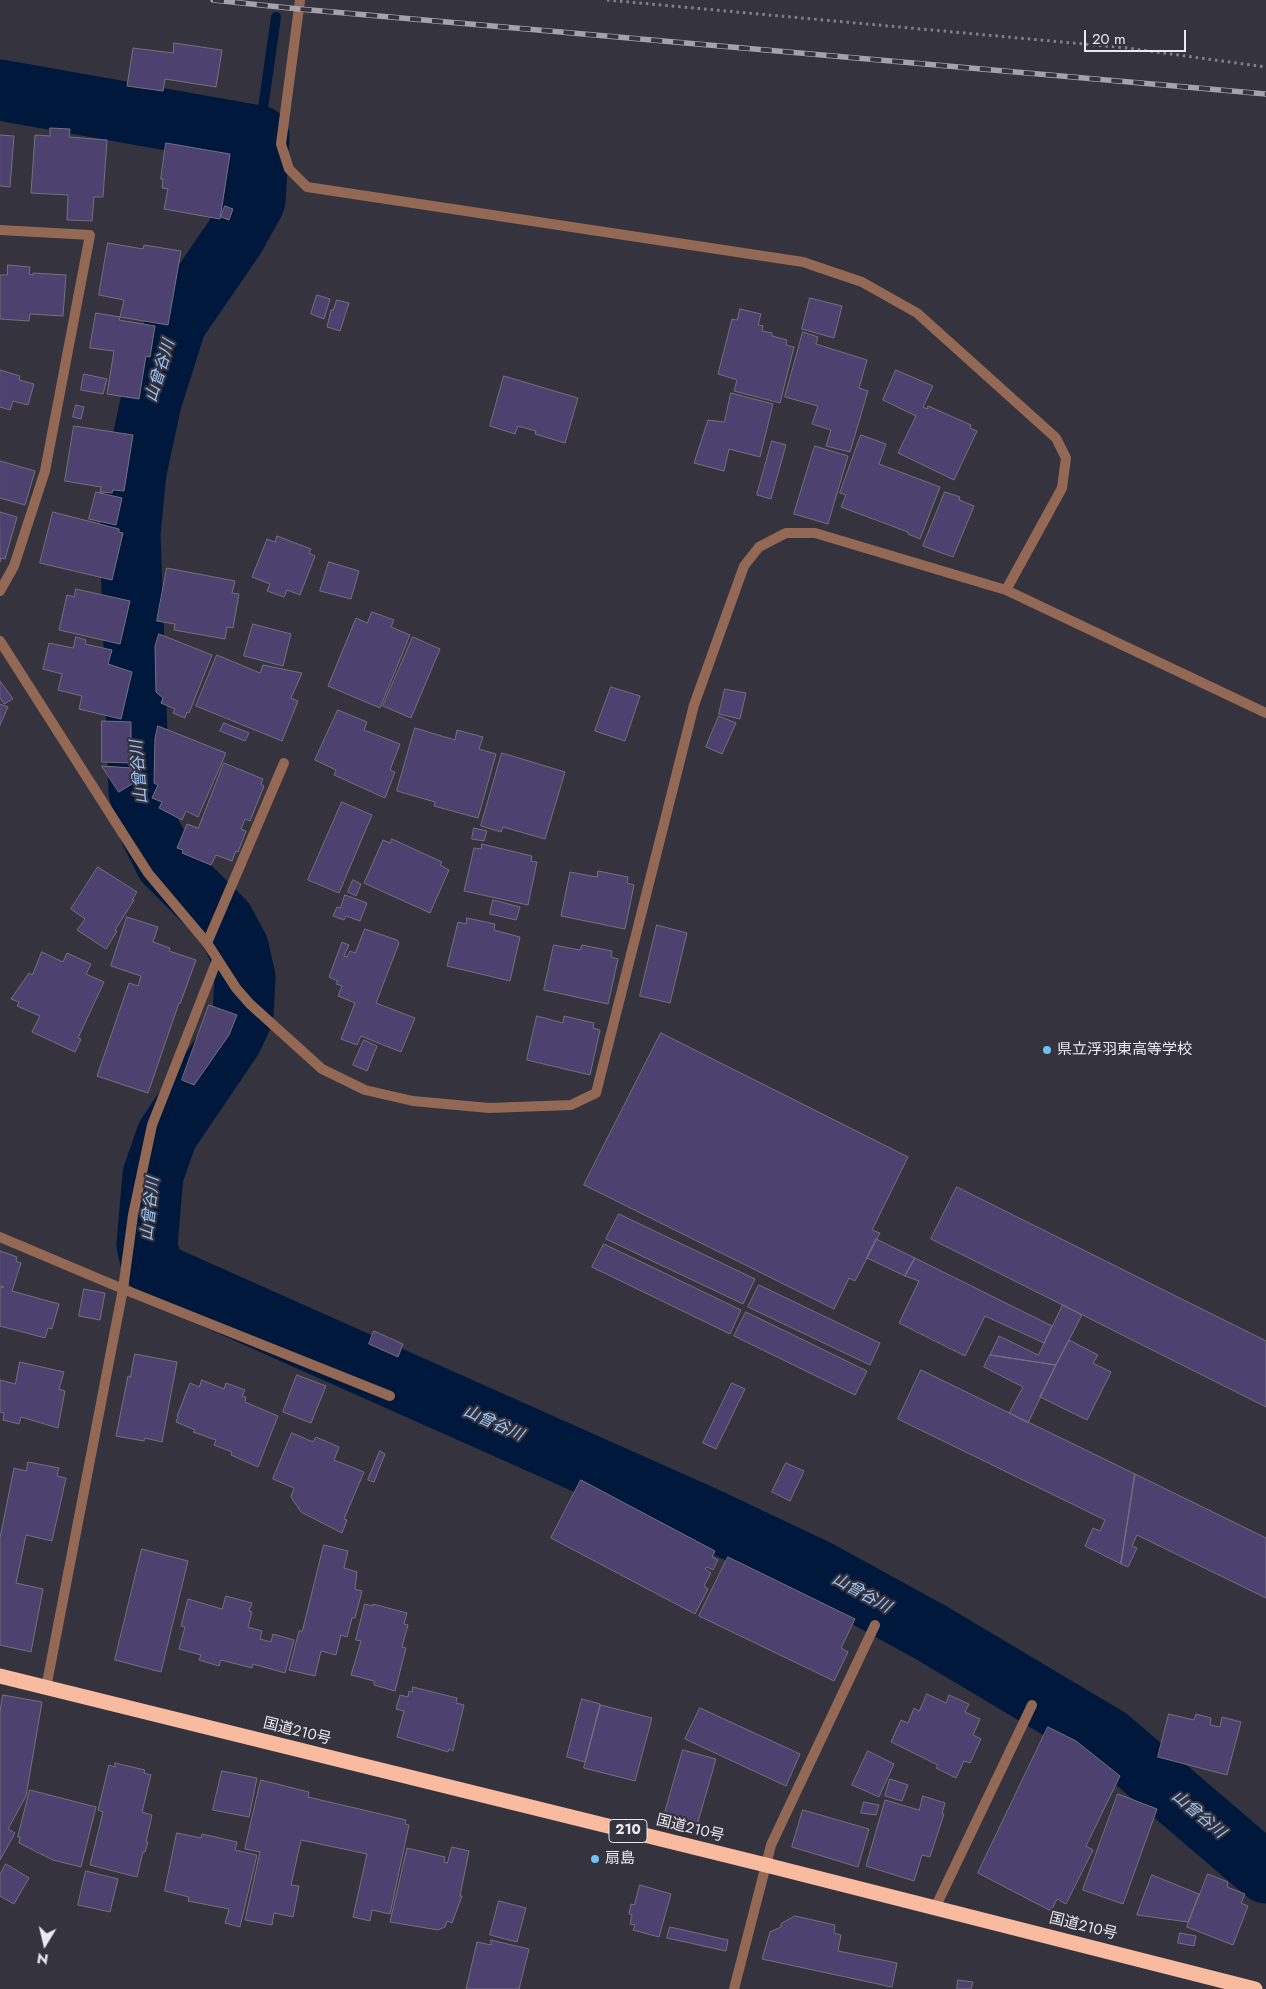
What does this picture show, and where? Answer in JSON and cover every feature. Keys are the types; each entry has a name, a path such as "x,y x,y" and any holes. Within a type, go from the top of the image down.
{"highway":[{"name":"国道210号","path":"0,1676 766,1865 1254,1989"}],"street":[{"path":"300,0 281,144 289,169 308,186 803,262 862,282 917,313 1056,438 1066,458 1062,488 1006,590"},
{"path":"0,230 90,235 45,471 14,566 0,591"},
{"path":"0,641 148,873 208,943 236,988 250,1004 322,1069 365,1090 413,1101 489,1108 571,1105 596,1093 694,705 744,566 758,547 786,533 815,533 1006,590 1266,713"},
{"path":"208,943 284,763"},
{"path":"46,1688 123,1289 133,1215 152,1125 217,960"},
{"path":"0,1237 123,1289 390,1396"},
{"path":"734,1989 771,1845 875,1626"},
{"path":"935,1908 1032,1705"}],"path":[{"path":"607,0 1117,47 1266,67"}],"building":[{"path":"174,43 222,50 216,87 165,79 163,91 127,86 133,48 173,53"},
{"path":"50,128 70,129 69,137 107,140 103,197 94,197 92,221 67,220 68,195 31,193 35,135 50,136"},
{"path":"0,135 14,136 10,187 0,186"},
{"path":"166,143 230,154 220,219 164,209 168,189 162,188 163,179 161,179"},
{"path":"225,206 233,209 229,220 221,217"},
{"path":"108,243 143,249 144,245 181,251 168,325 120,317 124,300 99,295"},
{"path":"8,265 30,267 29,274 33,275 33,273 66,275 63,316 30,314 29,321 0,319 0,275 7,275"},
{"path":"317,295 330,299 324,319 311,314"},
{"path":"810,298 842,306 834,338 802,329"},
{"path":"337,300 349,303 340,331 327,327 331,310 333,310"},
{"path":"740,309 761,314 758,325 763,326 762,331 772,333 772,336 787,340 786,345 794,347 780,403 734,391 737,380 718,374 732,319 737,320"},
{"path":"96,313 120,317 119,320 155,326 150,357 146,356 139,399 107,394 114,351 90,348"},
{"path":"803,332 818,337 816,344 867,360 859,388 868,391 850,452 826,446 831,430 812,424 818,406 785,397"},
{"path":"0,370 20,376 19,380 34,384 28,405 13,401 10,410 0,407"},
{"path":"896,370 933,386 923,407 927,409 928,406 971,425 970,428 977,431 954,480 898,453 916,416 883,400"},
{"path":"84,374 107,379 103,394 81,390"},
{"path":"504,376 578,398 565,443 535,434 536,431 518,426 515,434 490,426"},
{"path":"731,393 773,404 760,457 729,449 724,471 694,463 708,420 724,422"},
{"path":"76,405 84,407 81,419 73,417"},
{"path":"74,426 133,435 124,491 100,492 101,487 65,481"},
{"path":"861,435 886,444 879,464 940,487 920,539 908,534 908,532 841,507 846,495 840,493"},
{"path":"772,441 786,445 771,499 757,495"},
{"path":"815,446 848,456 828,524 794,514"},
{"path":"0,461 35,471 25,505 0,498"},
{"path":"96,492 122,498 116,525 89,519"},
{"path":"945,492 960,497 959,500 974,506 953,557 923,546"},
{"path":"0,512 17,517 5,559 1,558 0,562"},
{"path":"53,512 119,529 119,532 123,533 112,580 40,563"},
{"path":"277,536 311,549 309,553 315,556 300,595 287,590 284,597 267,591 270,584 252,577 267,539 275,542"},
{"path":"329,562 359,571 351,599 320,591"},
{"path":"167,568 235,581 232,593 239,594 233,628 227,627 225,639 174,630 175,624 157,621"},
{"path":"76,589 130,601 120,644 59,630 67,595 74,597"},
{"path":"372,612 394,620 391,627 410,635 380,708 328,686 356,618 367,623"},
{"path":"253,624 291,634 283,666 244,656"},
{"path":"159,634 212,655 189,713 187,712 185,718 173,713 175,709 161,703 163,698 156,692 155,647"},
{"path":"76,637 86,640 85,644 112,650 108,664 132,672 121,719 79,709 82,696 58,690 62,674 43,669 49,643 73,648"},
{"path":"413,637 440,649 411,718 383,706"},
{"path":"217,655 260,673 263,665 302,673 291,698 298,701 282,741 196,706"},
{"path":"0,681 13,699 4,704 0,698"},
{"path":"611,687 640,696 625,741 595,731"},
{"path":"725,689 746,693 740,719 719,714"},
{"path":"0,704 8,707 0,725"},
{"path":"338,710 367,722 364,730 400,744 390,770 395,772 385,798 334,775 336,770 315,760"},
{"path":"719,716 736,723 722,754 706,747"},
{"path":"102,721 131,722 131,763 102,762"},
{"path":"224,723 249,733 245,741 220,731"},
{"path":"158,726 226,753 198,817 186,811 182,820 159,808 162,802 152,798 158,785 154,783 155,739"},
{"path":"415,728 455,740 457,730 483,737 479,749 496,754 478,818 434,806 435,802 397,791"},
{"path":"502,753 565,772 545,839 503,827 501,832 481,826"},
{"path":"224,763 263,779 261,784 264,786 250,821 245,819 241,829 246,831 238,852 236,851 232,861 216,855 211,865 182,853 183,850 177,848 187,824 198,828"},
{"path":"102,766 132,768 132,784 119,792"},
{"path":"342,802 372,815 339,893 308,880"},
{"path":"474,828 487,831 484,841 472,839"},
{"path":"392,839 442,862 440,865 449,870 430,913 364,883 383,840 390,843"},
{"path":"482,844 532,856 531,861 537,862 528,905 464,891 474,848 481,849"},
{"path":"98,867 137,892 106,949 77,930 85,919 71,909"},
{"path":"598,871 628,877 627,883 634,885 625,929 561,916 570,872 597,877"},
{"path":"353,880 361,884 356,896 348,892"},
{"path":"345,895 367,903 360,921 346,916 344,920 333,916 337,907 340,908"},
{"path":"493,900 520,907 516,920 490,914"},
{"path":"127,917 158,927 153,942 170,948 169,951 196,960 148,1093 97,1076 129,983 138,986 141,976 111,966"},
{"path":"467,918 495,924 494,930 520,937 510,981 447,966 458,922 466,924"},
{"path":"657,925 687,933 670,1003 640,996"},
{"path":"365,929 397,940 399,943 376,1003 415,1018 401,1052 361,1036 357,1045 341,1039 355,1003 338,996 342,986 336,984 338,981 329,977 342,942 349,945 344,956 347,957 350,951 355,953"},
{"path":"554,945 580,950 582,945 612,951 611,957 618,959 608,1004 544,990"},
{"path":"42,952 63,962 67,953 91,964 86,974 104,982 78,1038 81,1039 75,1052 32,1032 40,1016 17,1006 19,1002 11,999 29,973 32,975"},
{"path":"209,1005 237,1015 229,1035 194,1085 182,1080"},
{"path":"537,1016 563,1023 564,1016 594,1023 593,1028 600,1030 590,1075 527,1060"},
{"path":"661,1033 908,1157 872,1230 880,1233 855,1281 849,1278 834,1309 584,1185"},
{"path":"364,1040 377,1046 367,1071 353,1065"},
{"path":"957,1187 1266,1341 1266,1407 931,1239"},
{"path":"619,1214 755,1279 743,1304 606,1239"},
{"path":"876,1239 915,1258 905,1276 867,1258"},
{"path":"604,1244 741,1310 730,1334 592,1267"},
{"path":"0,1251 17,1257 16,1261 21,1263 12,1291 59,1304 52,1329 48,1328 45,1338 0,1326 0,1288 4,1287 0,1286"},
{"path":"915,1258 1052,1326 1044,1343 985,1316 965,1356 899,1323 919,1281 905,1276"},
{"path":"759,1285 880,1343 870,1365 748,1307"},
{"path":"84,1289 105,1293 100,1320 79,1316"},
{"path":"1063,1305 1082,1315 1056,1365 990,1355 999,1336 1038,1355"},
{"path":"746,1312 867,1371 855,1395 734,1336"},
{"path":"374,1331 403,1344 398,1357 369,1344"},
{"path":"1069,1340 1098,1355 1093,1363 1111,1372 1087,1420 1040,1397"},
{"path":"135,1354 177,1362 162,1442 145,1438 144,1441 116,1436 128,1376 130,1377"},
{"path":"990,1355 1056,1365 1028,1423 1009,1413 1023,1387 984,1367"},
{"path":"20,1362 64,1372 59,1389 65,1391 58,1428 21,1417 19,1424 3,1420 4,1413 0,1412 0,1380 15,1384"},
{"path":"921,1370 1135,1474 1121,1564 1085,1546 1093,1528 1100,1531 1105,1520 898,1419"},
{"path":"297,1375 326,1386 311,1423 283,1412"},
{"path":"202,1380 224,1389 226,1383 245,1390 242,1396 246,1397 245,1402 278,1416 258,1467 231,1455 232,1452 214,1445 216,1440 193,1432 195,1430 176,1422 190,1383 199,1387"},
{"path":"732,1383 745,1389 716,1449 703,1443"},
{"path":"292,1433 313,1442 316,1437 339,1447 334,1460 364,1472 344,1519 347,1520 342,1533 301,1512 291,1497 294,1488 273,1479"},
{"path":"380,1451 385,1454 374,1482 368,1480"},
{"path":"28,1462 59,1468 57,1476 66,1478 52,1541 26,1535 16,1583 43,1589 31,1652 0,1645 0,1538 14,1468 26,1471"},
{"path":"786,1463 804,1471 790,1501 772,1492"},
{"path":"1135,1474 1266,1538 1266,1598 1137,1535 1132,1546 1137,1548 1128,1567 1121,1564"},
{"path":"581,1480 715,1551 712,1557 718,1560 713,1570 707,1567 705,1569 711,1573 704,1586 708,1589 695,1614 551,1538"},
{"path":"324,1545 348,1551 344,1568 357,1572 355,1589 362,1591 355,1618 352,1618 347,1637 341,1635 336,1655 321,1651 315,1676 289,1670 299,1631 302,1631"},
{"path":"142,1549 188,1561 161,1672 115,1660"},
{"path":"728,1557 855,1619 841,1648 848,1652 834,1681 699,1616"},
{"path":"226,1596 252,1603 249,1611 252,1612 248,1627 262,1631 260,1639 271,1642 273,1634 294,1640 285,1673 253,1664 252,1668 221,1660 219,1666 199,1660 201,1655 179,1649 185,1627 181,1626 188,1599 222,1609"},
{"path":"365,1604 373,1606 373,1604 407,1613 404,1624 408,1625 402,1647 406,1648 395,1691 374,1685 374,1681 351,1675 361,1641 356,1640"},
{"path":"413,1687 457,1698 456,1703 464,1705 453,1751 449,1749 448,1752 397,1737 404,1711 396,1709 400,1695 408,1697 409,1691 412,1692"},
{"path":"927,1694 946,1703 949,1695 969,1704 965,1712 980,1719 973,1735 981,1739 970,1763 964,1761 956,1778 936,1768 938,1765 891,1742 901,1720 908,1723 914,1708 919,1711"},
{"path":"3,1695 42,1702 26,1796 8,1829 15,1833 0,1860 0,1712"},
{"path":"582,1699 600,1704 585,1762 567,1757"},
{"path":"601,1705 652,1718 635,1781 584,1768"},
{"path":"700,1708 800,1754 786,1786 685,1739"},
{"path":"1169,1714 1194,1720 1196,1714 1211,1718 1210,1725 1220,1727 1222,1717 1241,1722 1227,1775 1158,1757"},
{"path":"1048,1727 1076,1741 1120,1776 1086,1846 1093,1850 1066,1904 1057,1899 1051,1911 978,1873"},
{"path":"683,1750 716,1759 697,1825 664,1816"},
{"path":"868,1751 894,1764 879,1797 852,1785"},
{"path":"115,1763 145,1770 144,1773 151,1775 142,1812 152,1815 146,1842 148,1842 145,1852 143,1852 137,1877 90,1865 103,1812 98,1810 109,1765 115,1767"},
{"path":"222,1771 257,1778 249,1817 213,1810"},
{"path":"890,1779 908,1785 902,1801 885,1796"},
{"path":"261,1780 309,1792 308,1797 406,1820 405,1824 409,1825 390,1914 372,1910 370,1921 353,1917 367,1854 301,1840 291,1885 299,1886 293,1917 274,1913 272,1925 245,1920 260,1852 245,1849"},
{"path":"30,1790 96,1807 81,1867 53,1860 19,1843 20,1837 18,1837"},
{"path":"1118,1794 1157,1809 1123,1904 1083,1890"},
{"path":"923,1796 945,1803 942,1814 944,1814 930,1857 922,1855 914,1881 866,1866 885,1800 919,1810"},
{"path":"864,1802 879,1805 876,1815 861,1813"},
{"path":"803,1810 869,1829 858,1867 792,1847"},
{"path":"177,1833 201,1838 202,1834 237,1842 235,1850 257,1855 240,1927 225,1923 229,1909 188,1901 189,1897 165,1891"},
{"path":"452,1847 469,1851 460,1896 462,1896 452,1923 447,1921 445,1927 438,1930 390,1922 407,1848 445,1857 444,1862 447,1863"},
{"path":"6,1864 29,1878 14,1904 0,1896 0,1875"},
{"path":"86,1871 118,1879 110,1912 78,1905"},
{"path":"1208,1874 1228,1882 1227,1887 1245,1894 1241,1903 1248,1906 1233,1945 1187,1927"},
{"path":"1152,1875 1199,1894 1188,1922 1137,1915"},
{"path":"640,1885 671,1894 659,1937 633,1930 635,1925 630,1924 632,1915 629,1914 631,1904 634,1905"},
{"path":"499,1901 526,1908 517,1942 490,1935"},
{"path":"795,1916 835,1925 834,1933 841,1935 838,1951 897,1963 892,1987 762,1959 770,1932 781,1927 781,1924"},
{"path":"670,1927 728,1940 726,1951 667,1938"},
{"path":"1180,1933 1196,1936 1194,1946 1178,1943"},
{"path":"491,1940 529,1949 519,1989 466,1989 477,1942 491,1945"},
{"path":"958,1980 973,1982 971,1989 957,1989"}],"waterway":[{"path":"259,136 276,17"},
{"name":"山曾谷川","path":"0,90 259,136 255,201 235,237 176,323 151,402 136,472 130,533 139,791 149,829 166,863 224,921 238,947 245,977 243,1015 232,1039 167,1135 153,1175 147,1245 151,1263 162,1275 703,1516 817,1570 930,1632 1108,1738 1266,1873"}],"railway":[{"path":"213,0 1266,94"}],"place":[{"name":"県立浮羽東高等学校","path":"1047,1050"},
{"name":"扇島","path":"595,1859"}]}
